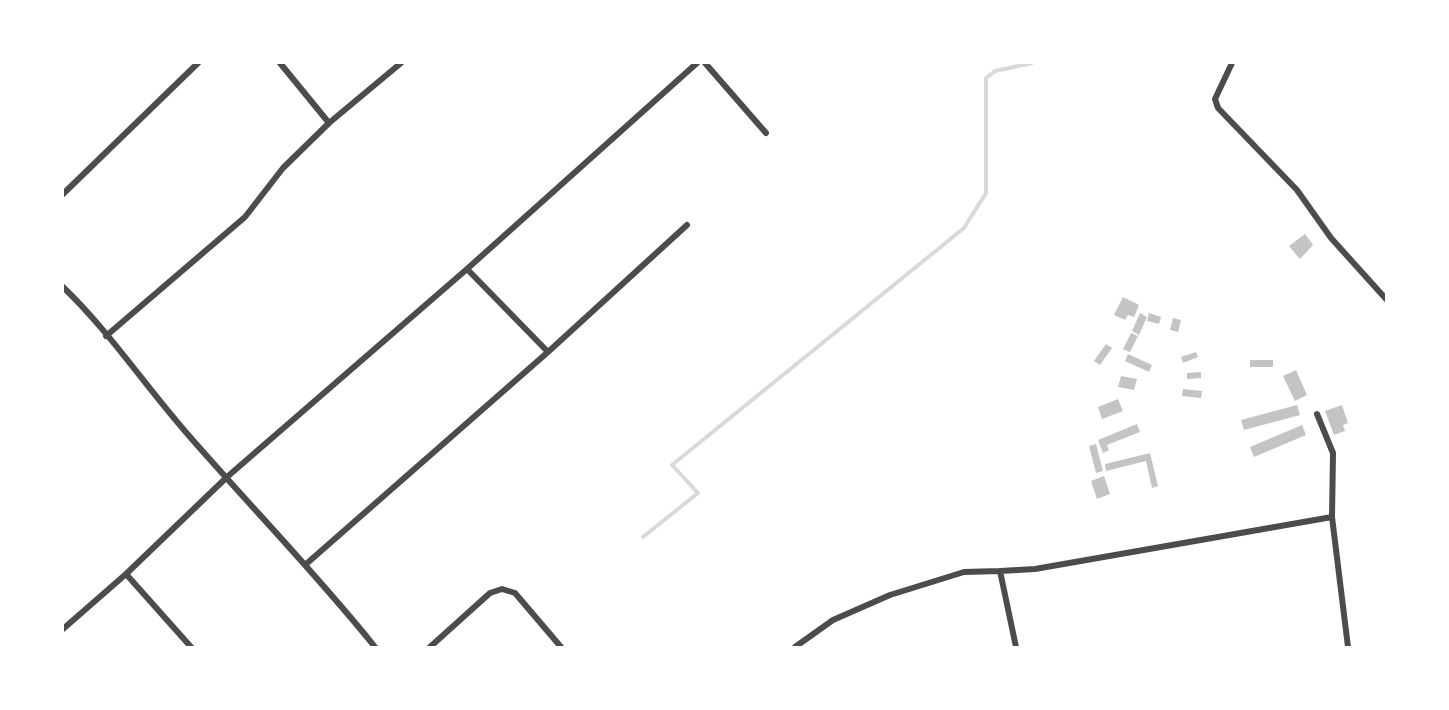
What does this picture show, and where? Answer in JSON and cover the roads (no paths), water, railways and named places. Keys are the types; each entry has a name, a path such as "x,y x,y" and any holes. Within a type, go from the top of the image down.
{"street":[{"path":"63,194 198,63"},
{"path":"280,63 328,123"},
{"path":"106,336 245,217 283,168 328,123 401,63"},
{"path":"63,629 126,574 227,477 467,269 697,63"},
{"path":"705,63 766,132"},
{"path":"1232,63 1215,99 1218,108 1297,190 1331,238 1386,299"},
{"path":"305,565 548,352 687,225"},
{"path":"467,269 548,352"},
{"path":"63,287 375,647"},
{"path":"1317,414 1333,453 1332,517 1348,647"},
{"path":"795,647 833,620 890,595 964,572 1035,569 1332,517"},
{"path":"1000,571 1016,647"},
{"path":"126,574 191,647"},
{"path":"430,647 490,593 502,589 514,593 561,647"}],"waterway":[{"path":"643,537 698,493 672,465 964,228 986,193 986,78 995,71 1032,63"}]}
